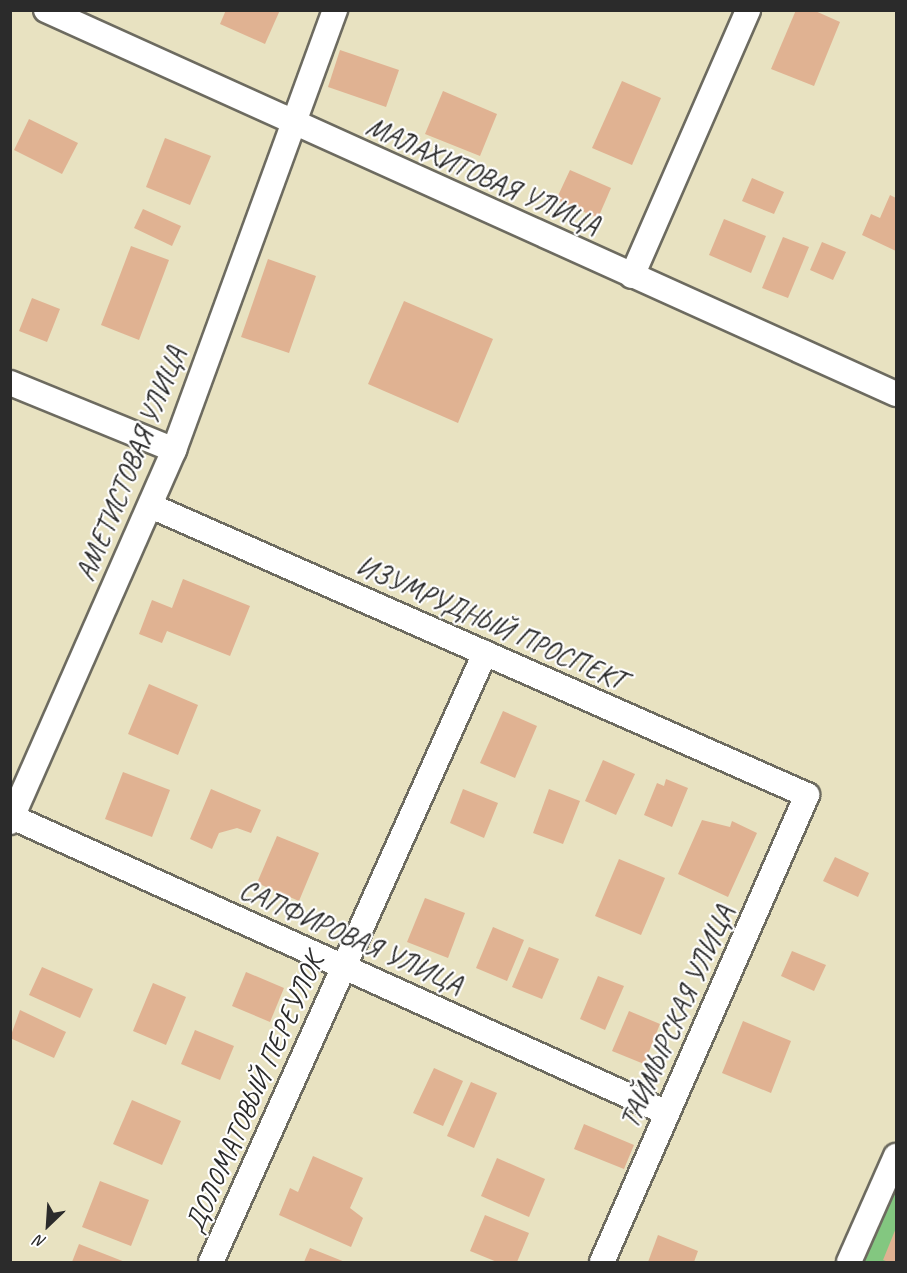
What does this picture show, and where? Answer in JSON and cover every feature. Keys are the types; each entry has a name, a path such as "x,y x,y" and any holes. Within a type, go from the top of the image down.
{"street":[{"name":"МАЛАХИТОВАЯ УЛИЦА","path":"46,10 897,394"},
{"name":"АМЕТИСТОВАЯ УЛИЦА","path":"11,818 151,507 174,450 290,122 335,10"},
{"path":"632,276 748,10"},
{"path":"10,383 174,450"},
{"name":"ИЗУМРУДНЫЙ ПРОСПЕКТ","path":"151,507 807,795"},
{"name":"ДОЛОМАТОВЫЙ ПЕРЕУЛОК","path":"211,1263 485,653"},
{"name":"ТАЙМЫРСКАЯ УЛИЦА","path":"602,1263 807,795"},
{"name":"САПФИРОВАЯ УЛИЦА","path":"11,818 667,1113"},
{"path":"849,1263 891,1180 897,1156"}],"green space":[{"path":"896,1169 896,1262 855,1262"}],"building":[{"path":"226,10 280,10 265,44 220,24"},
{"path":"796,10 813,10 840,22 814,86 771,69"},
{"path":"340,50 399,70 386,107 328,87"},
{"path":"622,81 661,98 632,165 592,148"},
{"path":"443,91 497,114 480,156 425,134"},
{"path":"29,119 78,143 62,174 14,150"},
{"path":"165,138 211,156 190,205 146,187"},
{"path":"570,170 611,188 598,218 556,200"},
{"path":"752,178 784,192 774,214 742,201"},
{"path":"890,195 896,198 896,251 862,235 871,214 880,218"},
{"path":"143,209 181,226 172,246 134,228"},
{"path":"724,219 766,236 751,273 709,255"},
{"path":"783,237 809,247 788,298 762,288"},
{"path":"822,242 846,252 833,280 810,270"},
{"path":"131,246 169,260 139,340 101,325"},
{"path":"268,259 316,276 289,353 241,337"},
{"path":"32,298 60,309 47,342 19,331"},
{"path":"404,301 493,339 458,423 368,384"},
{"path":"183,579 250,606 230,656 167,631 162,643 139,634 152,600 172,608"},
{"path":"149,684 198,705 178,755 128,734"},
{"path":"503,711 537,726 515,778 480,763"},
{"path":"603,760 635,774 616,815 585,801"},
{"path":"123,772 170,790 152,837 105,819"},
{"path":"666,779 688,788 672,827 644,815 657,783 664,786"},
{"path":"211,789 261,810 251,833 237,828 219,833 212,849 190,839"},
{"path":"463,789 498,803 484,838 450,823"},
{"path":"549,789 580,801 563,844 533,833"},
{"path":"702,820 730,827 732,821 757,833 728,897 678,874"},
{"path":"277,836 319,853 299,901 257,883"},
{"path":"835,857 869,873 858,897 823,881"},
{"path":"619,859 665,878 641,935 595,916"},
{"path":"425,898 465,913 448,958 407,942"},
{"path":"493,927 524,940 507,981 476,968"},
{"path":"529,947 559,959 542,999 512,987"},
{"path":"792,951 826,965 814,991 781,976"},
{"path":"42,967 93,989 80,1018 29,995"},
{"path":"246,972 284,988 270,1022 232,1006"},
{"path":"598,976 624,986 605,1030 580,1019"},
{"path":"153,983 186,997 166,1045 133,1031"},
{"path":"20,1010 66,1032 54,1058 10,1038"},
{"path":"629,1011 660,1024 644,1064 612,1051"},
{"path":"743,1021 791,1041 771,1093 722,1073"},
{"path":"195,1030 234,1046 220,1080 181,1064"},
{"path":"434,1068 463,1081 443,1126 413,1113"},
{"path":"471,1082 497,1093 474,1148 447,1136"},
{"path":"132,1100 181,1121 162,1165 113,1144"},
{"path":"584,1124 634,1145 624,1169 574,1149"},
{"path":"313,1156 363,1178 350,1208 363,1218 351,1247 279,1215 290,1188 298,1192"},
{"path":"497,1158 545,1179 529,1217 481,1196"},
{"path":"100,1181 149,1200 131,1246 82,1227"},
{"path":"485,1215 529,1233 517,1262 497,1262 470,1251"},
{"path":"896,1228 896,1262 889,1262 883,1260"},
{"path":"658,1235 698,1251 694,1262 648,1262"},
{"path":"79,1244 125,1262 72,1262"},
{"path":"310,1248 345,1262 304,1262"}]}
